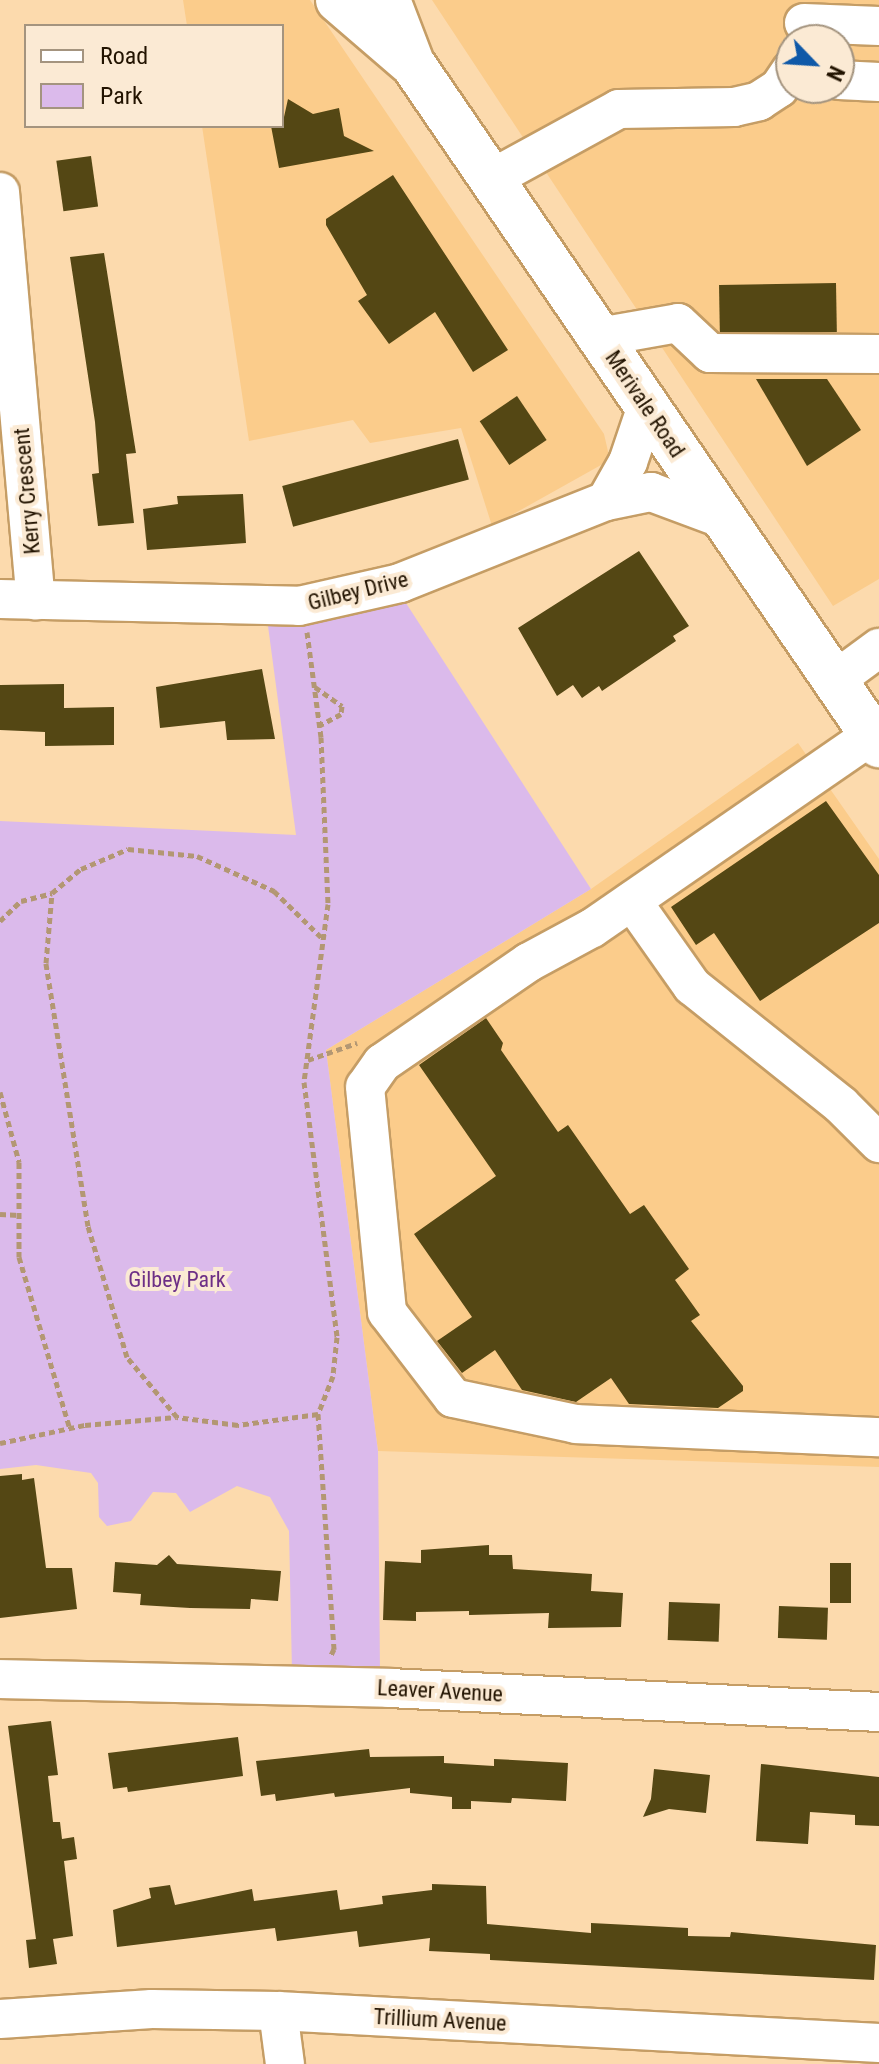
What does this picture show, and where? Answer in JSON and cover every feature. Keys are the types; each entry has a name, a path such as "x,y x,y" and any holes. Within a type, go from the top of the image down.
{"main road":[{"name":"Merivale Road","path":"338,0 412,63"},
{"name":"Merivale Road","path":"388,0 412,63 876,740"}],"street":[{"path":"803,21 879,26"},
{"path":"855,81 879,82"},
{"path":"491,179 619,109 734,107 759,101 775,87"},
{"name":"Kerry Crescent","path":"0,192 18,600"},
{"path":"599,337 678,323 710,353 879,354"},
{"path":"606,501 628,462 647,406"},
{"name":"Gilbey Drive","path":"18,600 303,605 400,583 606,501 651,492 724,519"},
{"path":"834,681 879,648"},
{"path":"876,740 632,901 529,962 382,1063 365,1087 387,1312 453,1398 576,1424 879,1437"},
{"path":"632,901 692,986 841,1105 879,1143"},
{"name":"Leaver Avenue","path":"0,1679 316,1687 879,1712"},
{"name":"Trillium Avenue","path":"0,2019 152,2009 278,2011 879,2043"},
{"path":"278,2011 285,2064"}],"path":[{"path":"303,605 319,726 328,904 304,1082 337,1337 333,1376 318,1414 334,1649 316,1687"},
{"path":"314,686 342,706 341,714 319,726"},
{"path":"0,921 21,901 52,893 81,869 128,849 197,856 274,891 324,940"},
{"path":"52,893 46,963 88,1226 127,1357 177,1417"},
{"path":"0,1092 19,1162 19,1257 70,1429"},
{"path":"0,1214 19,1215"},
{"path":"0,1443 70,1429 177,1417 238,1425 318,1414"}],"shaded area":[{"path":"183,0 310,0 604,434 610,460 492,526 461,428 370,443 353,420 249,441 202,128 284,128 284,24 187,24"},
{"path":"432,0 879,0 879,579 833,606"},
{"path":"798,743 879,859 879,1467 378,1451 326,1050 591,889"}],"green space":[{"name":"Gilbey Park","path":"404,600 591,889 326,1050 378,1451 380,1673 292,1672 289,1531 270,1497 237,1486 190,1512 176,1493 153,1492 131,1521 107,1526 99,1517 98,1483 91,1473 36,1465 0,1469 0,821 296,835 268,626"}],"building":[{"path":"288,99 313,114 339,108 344,136 374,151 279,168 271,128 284,128"},
{"path":"91,156 98,207 63,211 56,161"},
{"path":"393,175 508,350 473,372 435,312 389,344 358,301 367,295 326,225 326,219"},
{"path":"104,253 136,453 126,454 134,523 98,526 92,474 99,473 95,422 70,257"},
{"path":"836,283 837,332 720,334 719,285"},
{"path":"756,379 827,379 861,430 807,466"},
{"path":"517,396 547,440 509,465 480,421"},
{"path":"458,439 469,480 293,527 282,486"},
{"path":"243,494 246,543 147,550 143,509 178,504 177,496"},
{"path":"639,551 689,626 673,636 676,641 602,691 599,686 582,698 573,685 557,696 518,628"},
{"path":"262,669 275,739 227,740 225,721 160,728 156,687"},
{"path":"64,684 64,708 114,707 114,745 45,746 45,732 0,730 0,685"},
{"path":"826,801 879,875 879,923 760,1001 714,933 696,945 671,907"},
{"path":"486,1018 503,1043 501,1050 558,1132 568,1125 630,1214 644,1205 689,1269 675,1280 700,1315 691,1321 743,1386 743,1391 718,1408 629,1404 611,1378 576,1402 522,1390 495,1350 462,1373 437,1341 472,1317 414,1234 496,1176 419,1065"},
{"path":"22,1474 22,1480 34,1478 46,1568 72,1568 77,1609 0,1618 0,1476"},
{"path":"489,1545 489,1555 512,1555 513,1569 592,1574 591,1591 623,1593 621,1627 548,1628 549,1613 469,1615 469,1611 416,1612 416,1621 383,1620 385,1561 421,1563 421,1550"},
{"path":"169,1555 177,1564 281,1571 278,1601 251,1599 250,1609 190,1608 140,1605 141,1594 113,1592 115,1562 157,1565"},
{"path":"830,1563 851,1563 851,1603 830,1603"},
{"path":"669,1602 720,1604 719,1642 668,1640"},
{"path":"779,1606 828,1608 827,1640 778,1638"},
{"path":"51,1721 58,1775 48,1776 53,1822 60,1822 62,1839 74,1837 77,1859 64,1861 73,1936 53,1939 57,1964 29,1968 26,1940 36,1939 8,1726"},
{"path":"238,1737 243,1776 128,1792 127,1787 113,1789 108,1753"},
{"path":"369,1749 370,1757 444,1756 444,1763 494,1766 494,1759 568,1763 566,1801 512,1798 511,1803 471,1801 471,1809 452,1809 452,1797 410,1793 410,1788 276,1801 275,1794 261,1796 256,1761"},
{"path":"761,1764 879,1777 879,1826 855,1825 855,1815 810,1812 808,1844 756,1841"},
{"path":"654,1769 710,1775 706,1813 669,1809 643,1817 651,1799"},
{"path":"432,1884 486,1886 487,1924 591,1933 591,1923 688,1928 688,1936 730,1937 731,1932 876,1945 874,1980 490,1960 490,1954 429,1951 430,1938 359,1947 357,1931 277,1941 275,1928 117,1947 113,1910 151,1898 149,1888 170,1885 175,1905 252,1889 254,1901 337,1890 340,1910 383,1904 382,1896 432,1890"}]}
